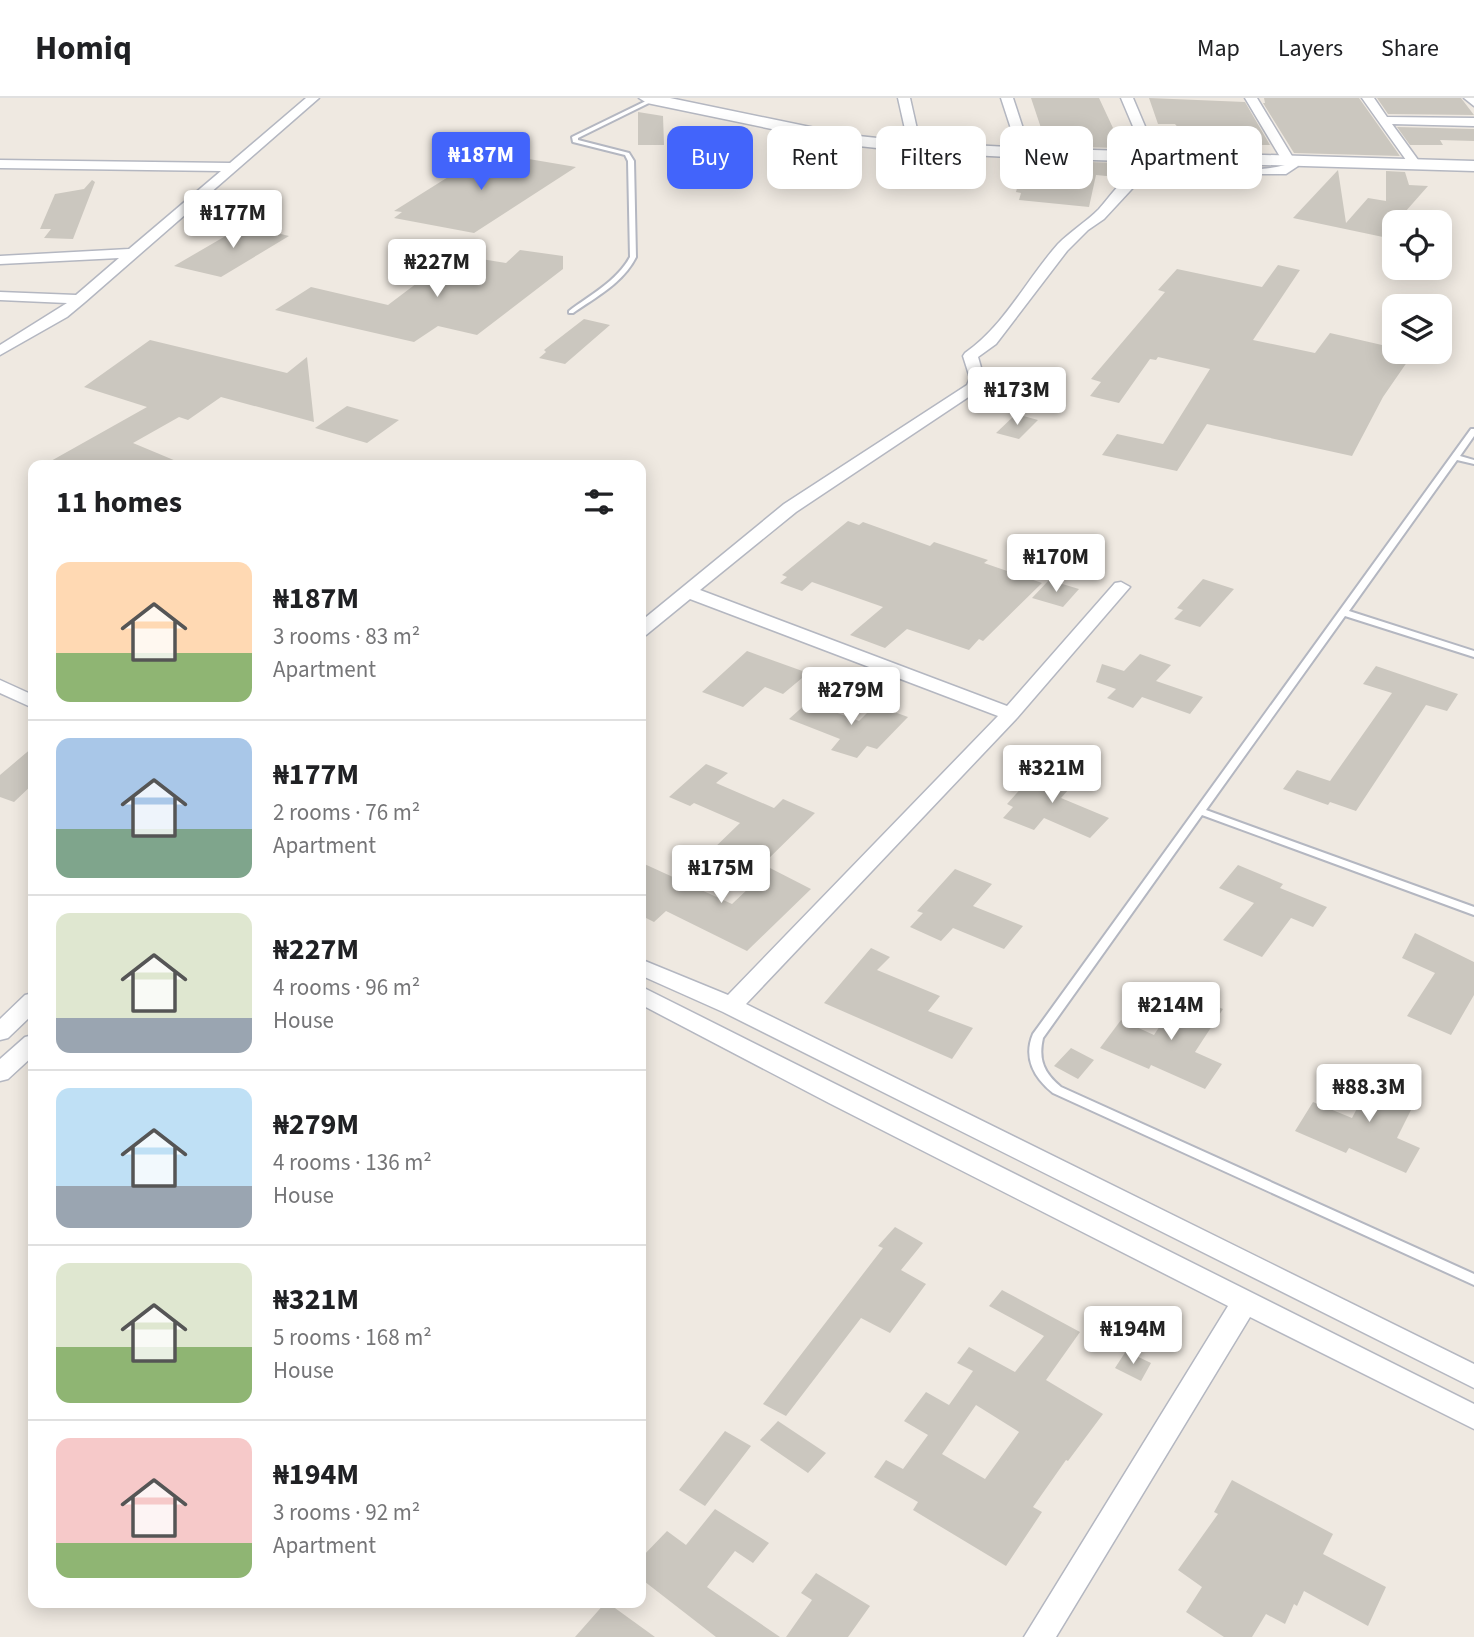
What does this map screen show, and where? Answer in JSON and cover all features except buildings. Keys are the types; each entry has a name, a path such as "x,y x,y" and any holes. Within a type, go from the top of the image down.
{"street":[{"path":"4,345 62,314 313,98"},
{"path":"904,98 910,126"},
{"path":"1007,98 1016,126"},
{"path":"1128,98 1139,126"},
{"path":"646,626 790,508 974,387 977,378 970,356 991,341 1062,248 1083,227 1099,216 1138,175 1164,170 1286,170 1292,166 1251,98"},
{"path":"1368,98 1415,164"},
{"path":"1470,98 1474,103"},
{"path":"651,99 849,140 876,143"},
{"path":"1384,120 1474,122"},
{"path":"1262,159 1474,166"},
{"path":"0,164 231,167"},
{"path":"0,260 132,253"},
{"path":"0,296 80,299"},
{"path":"731,1006 1010,714 1121,587"},
{"path":"688,592 1010,714"},
{"path":"0,686 28,700"},
{"path":"646,969 731,1006 1474,1377"},
{"path":"646,997 849,1103 1246,1300 1474,1417"},
{"path":"0,1032 28,1006"},
{"path":"0,1073 28,1048"},
{"path":"1039,1637 1246,1300"}],"lane":[{"path":"570,312 618,276 630,265 633,257 631,161 627,154 583,145 575,141 575,137 651,99"},
{"path":"1474,431 1037,1037 1033,1051 1034,1063 1042,1079 1057,1090 1474,1280"},
{"path":"1455,457 1474,462"},
{"path":"1343,612 1474,654"},
{"path":"1200,811 1474,911"}]}
